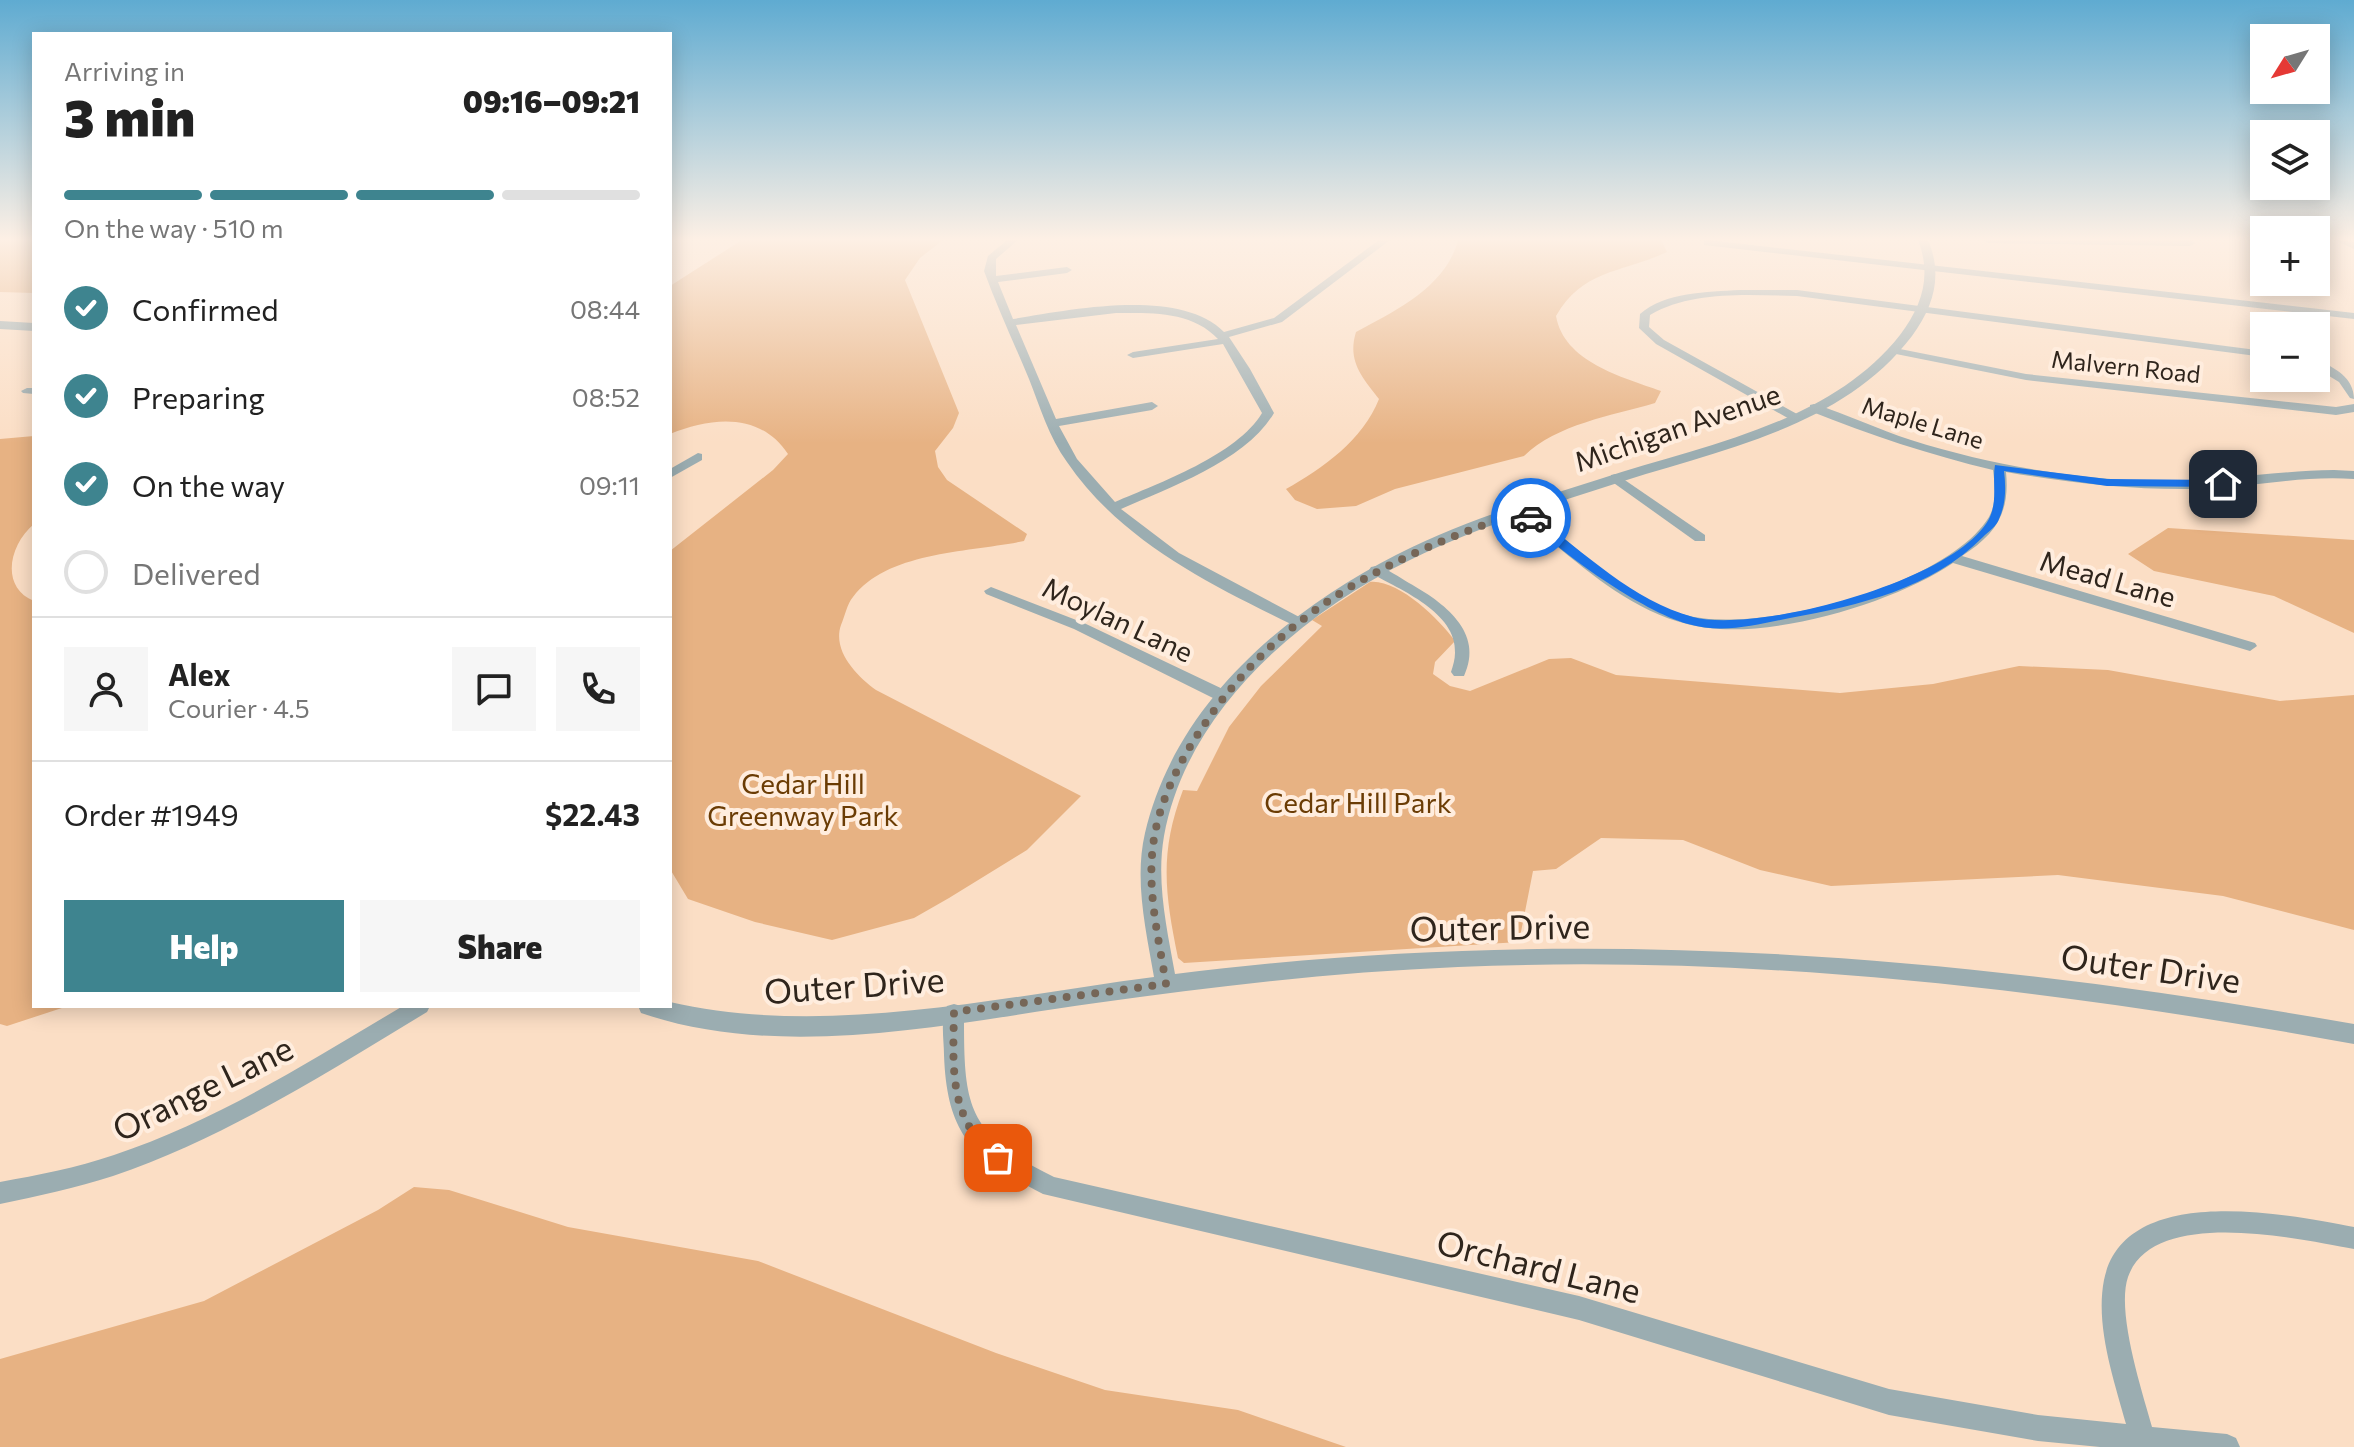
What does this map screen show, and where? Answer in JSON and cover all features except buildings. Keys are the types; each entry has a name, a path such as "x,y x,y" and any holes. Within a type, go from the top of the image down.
{"street":[{"path":"1004,308 1074,464 1113,508 1155,543 1199,572 1298,622"},
{"path":"1133,355 1223,339 1278,320 1295,308"},
{"path":"1654,308 1647,311 1642,319 1647,333 1793,417"},
{"path":"1921,308 2250,352"},
{"name":"Michigan Avenue","path":"1166,984 1150,888 1155,832 1173,781 1192,743 1223,696 1261,653 1298,622 1376,570 1450,536 1814,408 1857,384 1895,351 1925,308"},
{"path":"2287,308 2354,316"},
{"path":"1010,323 1137,309 1206,323 1223,339 1259,394 1268,413 1265,422 1209,462 1113,508"},
{"path":"0,325 32,327"},
{"name":"Malvern Road","path":"1895,351 2026,377 2336,411 2354,408"},
{"path":"2330,372 2343,380 2354,396"},
{"path":"1053,423 1152,406"},
{"name":"Maple Lane","path":"1814,408 1924,451 2071,479 2168,485 2223,484 2314,473 2354,475"},
{"path":"672,473 698,457"},
{"path":"1523,511 1642,601 1691,621 1718,625 1751,624 1850,603 1893,590 1953,558 1994,520 2001,488 1999,467"},
{"path":"1616,478 1700,538"},
{"name":"Mead Lane","path":"1953,558 2250,646"},
{"path":"1376,570 1448,616 1460,630 1464,659 1459,672"},
{"name":"Moylan Lane","path":"991,591 1079,626 1223,696"},
{"name":"Outer Drive","path":"657,1008 718,1023 786,1028 846,1025 1332,965 1506,957 1744,959 2078,989 2354,1034"},
{"name":"Orange Lane","path":"0,1193 81,1177 168,1147 232,1116 417,1008"},
{"name":"Orchard Lane","path":"954,1012 953,1075 956,1101 966,1124 995,1157 1051,1187 1579,1308 1889,1402 2038,1428 2227,1447"},
{"path":"2143,1438 2124,1369 2114,1293 2116,1274 2129,1254 2147,1238 2212,1219 2283,1225 2354,1238"}],"green space":[{"name":"Cedar Hill Greenway Park","path":"672,308 916,308 959,413 953,428 935,451 938,467 947,480 1027,534 1024,541 932,556 887,570 868,582 851,600 841,625 840,644 854,670 876,690 1081,796 1027,850 914,918 832,940 755,922 688,899 672,872 672,549 773,470 788,454 777,440 749,425 718,422 672,433"},
{"path":"1399,308 1562,308 1556,316 1561,332 1582,356 1597,366 1661,391 1655,403 1568,429 1537,445 1524,456 1395,489 1356,506 1317,509 1295,500 1286,489 1340,452 1363,428 1379,399 1362,376 1355,360 1356,332"},
{"path":"32,436 32,526 14,554 12,576 23,595 32,600 32,1008 62,1008 7,1026 0,1024 0,439"},
{"path":"2168,528 2354,540 2354,633 2274,596 2154,571 2128,554"},
{"name":"Cedar Hill Park","path":"1370,582 1393,587 1417,602 1439,622 1455,641 1435,662 1433,674 1450,686 1470,691 1549,659 1571,658 1616,675 1840,693 1933,684 2019,666 2108,670 2280,701 2354,695 2354,930 2223,896 2058,875 1831,886 1760,870 1683,840 1601,838 1556,869 1533,871 1519,942 1184,963 1178,958 1173,935 1167,874 1170,834 1183,790 1197,791 1229,727 1261,686 1322,626 1312,620"},
{"path":"414,1187 449,1190 568,1227 758,1261 996,1353 1105,1390 1238,1410 1346,1447 0,1447 0,1359 204,1301 378,1210"}],"way so far":[{"path":"998,1158 966,1124 956,1101 953,1075 954,1012 1166,984 1150,888 1155,832 1167,794 1192,743 1223,696 1261,653 1298,622 1376,570 1450,536 1523,511 1531,518"}],"route":[{"path":"1531,518 1642,601 1691,621 1728,626 1850,603 1893,590 1934,569 1964,550 1994,520 1999,509 2001,488 1999,467 2107,482 2223,484"}]}
